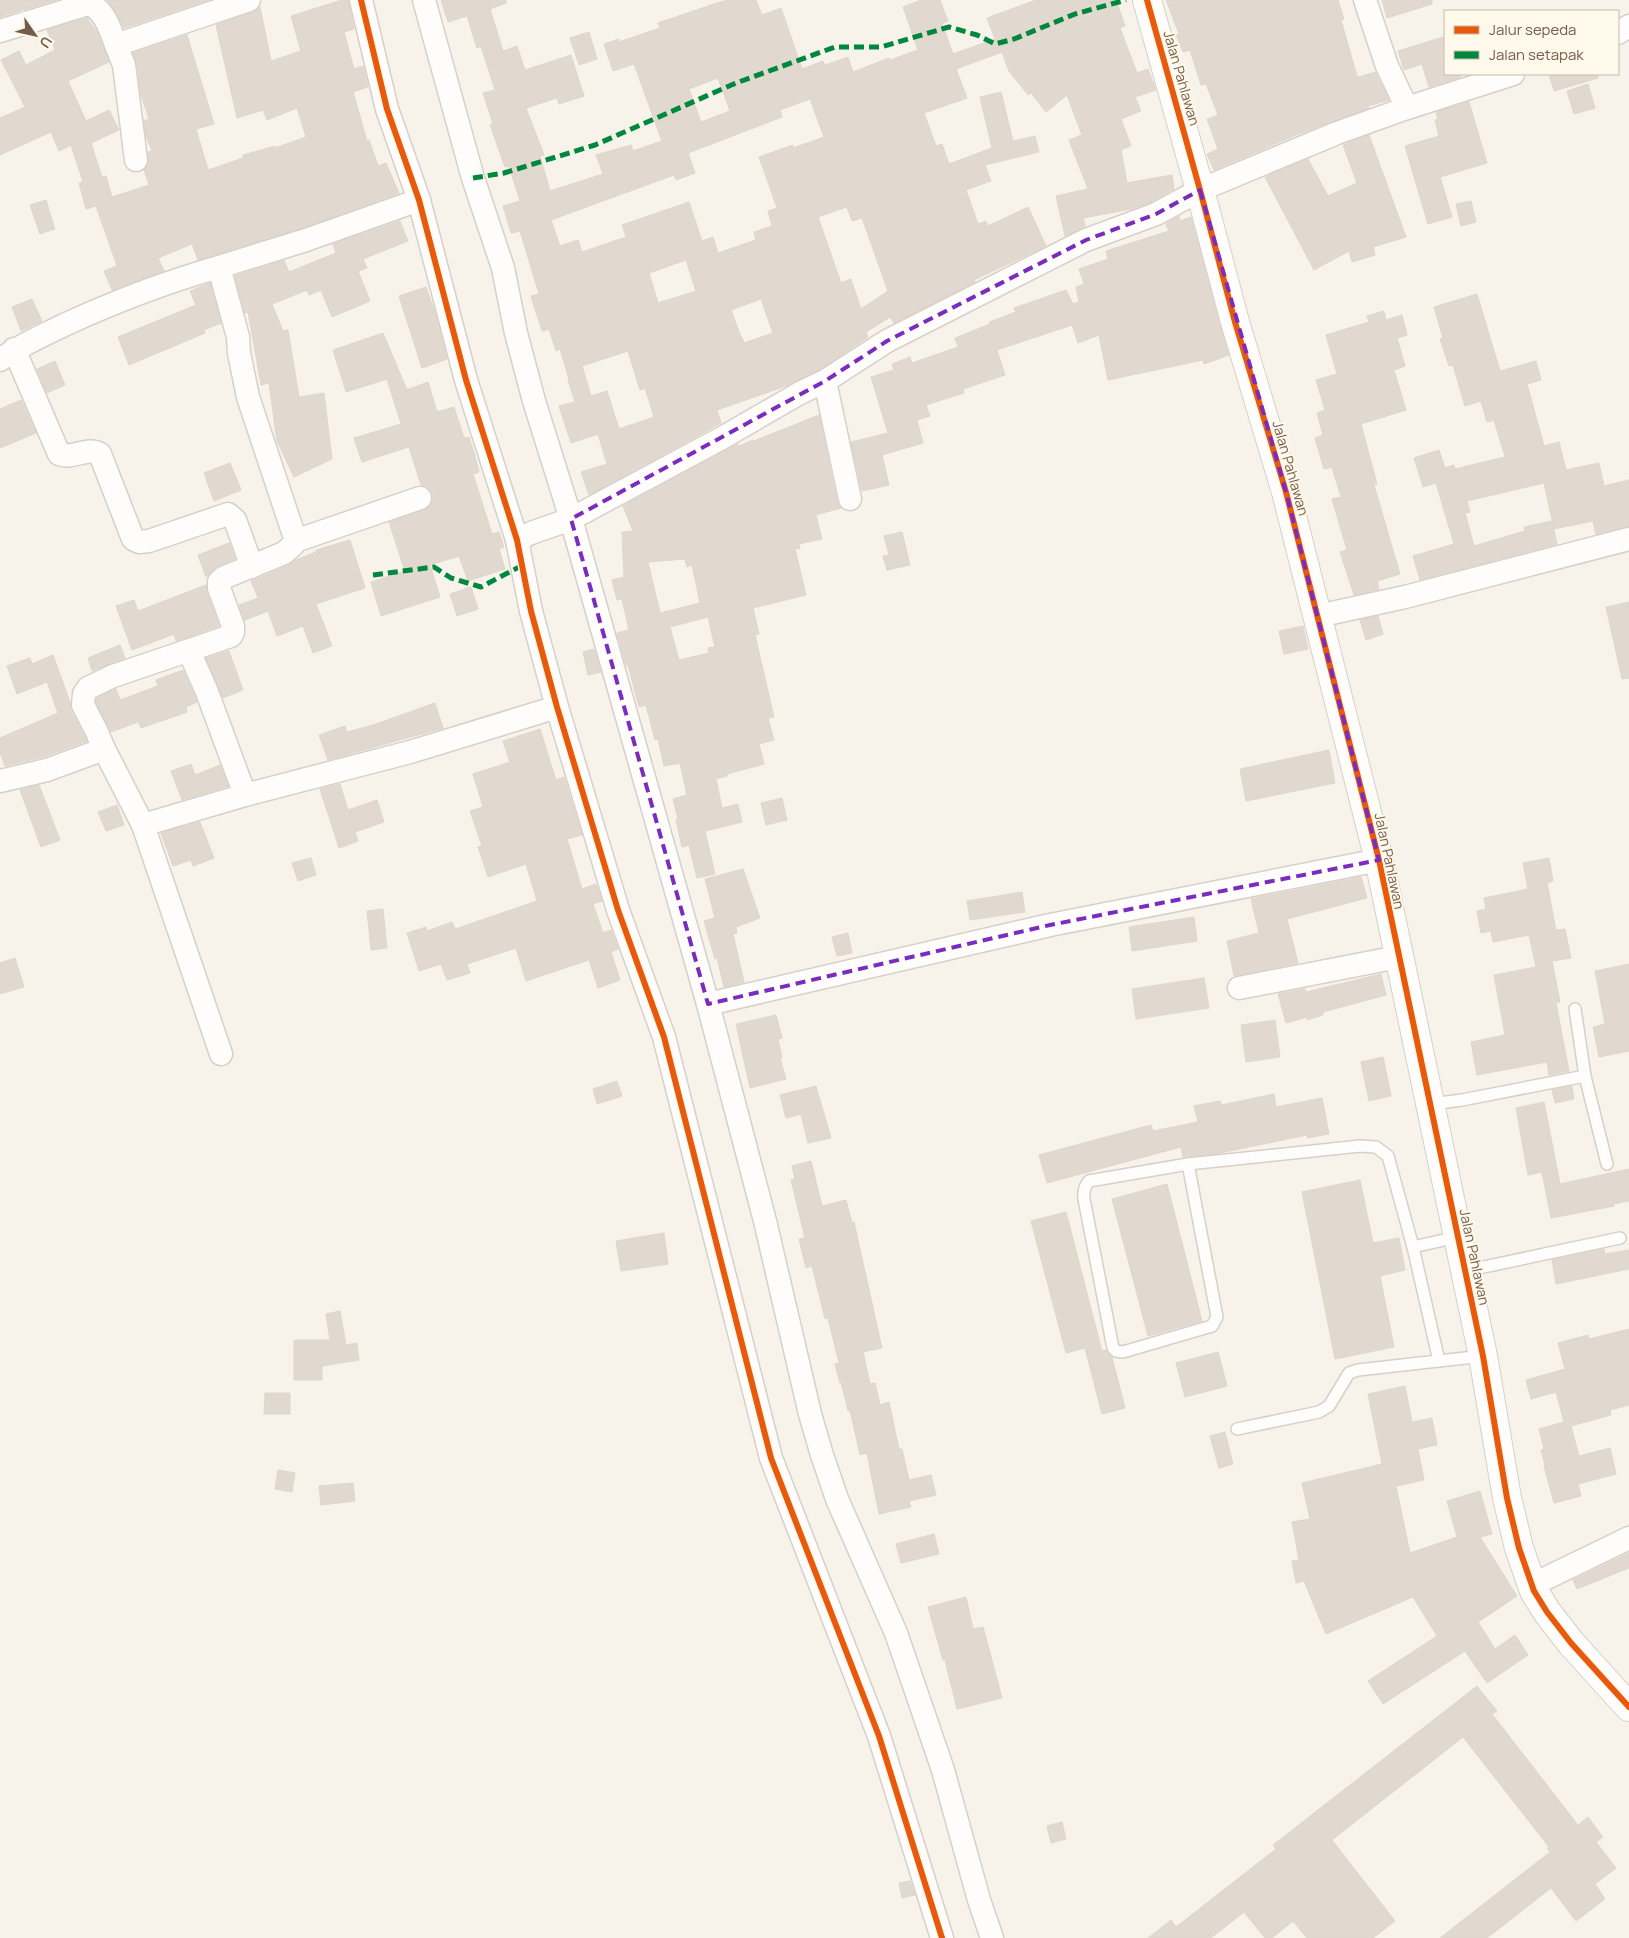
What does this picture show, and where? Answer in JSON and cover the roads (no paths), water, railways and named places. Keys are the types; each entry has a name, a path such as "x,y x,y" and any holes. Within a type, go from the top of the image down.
{"street":[{"path":"116,45 250,0"},
{"path":"361,0 387,109 419,200 466,380 524,537 531,610 557,707 618,910 664,1037 771,1458 879,1736 942,1938"},
{"path":"424,0 473,178 503,268 516,333 534,401 708,1004 762,1211 810,1414 822,1455 837,1499 896,1633 943,1770 992,1938"},
{"name":"Jalan Pahlawan","path":"1147,0 1235,322 1286,492 1379,860 1483,1356 1507,1498 1519,1548 1532,1585 1546,1612 1571,1643 1629,1707"},
{"path":"1365,0 1386,66 1407,108"},
{"path":"0,31 88,4 100,11 124,65 136,160"},
{"path":"524,537 568,521 825,381 887,341 1086,240 1156,214 1200,190 1337,133 1510,75"},
{"path":"252,567 235,520 228,514 149,541 139,542 133,539 100,454 93,451 69,455 59,454 7,355 108,305 193,274 306,240 419,200"},
{"path":"219,267 238,336 239,353 248,397 293,528 295,541 291,548 284,553 223,578 218,584 232,626 233,632 231,636 113,676 88,688 84,694 83,705 143,825 221,1054"},
{"path":"825,381 850,499"},
{"path":"295,541 420,498"},
{"path":"1318,616 1405,597 1629,539"},
{"path":"189,651 207,692 245,795"},
{"path":"143,825 245,795 410,752 557,707"},
{"path":"0,781 47,770 104,750"},
{"path":"708,1004 1050,925 1379,860"},
{"path":"1239,988 1398,957"},
{"path":"1532,1585 1629,1538"}],"lane":[{"path":"1575,1009 1585,1076 1606,1164"},
{"path":"1429,1104 1462,1100 1585,1076"},
{"path":"1188,1164 1217,1317 1216,1322 1212,1326 1203,1329 1123,1352 1116,1351 1113,1348 1084,1200 1085,1186 1089,1180 1188,1164 1360,1146 1376,1147 1388,1156 1413,1247 1439,1361"},
{"path":"1413,1247 1457,1237"},
{"path":"1465,1271 1620,1238"},
{"path":"1237,1429 1319,1412 1329,1406 1349,1373 1358,1370 1483,1356"}]}
